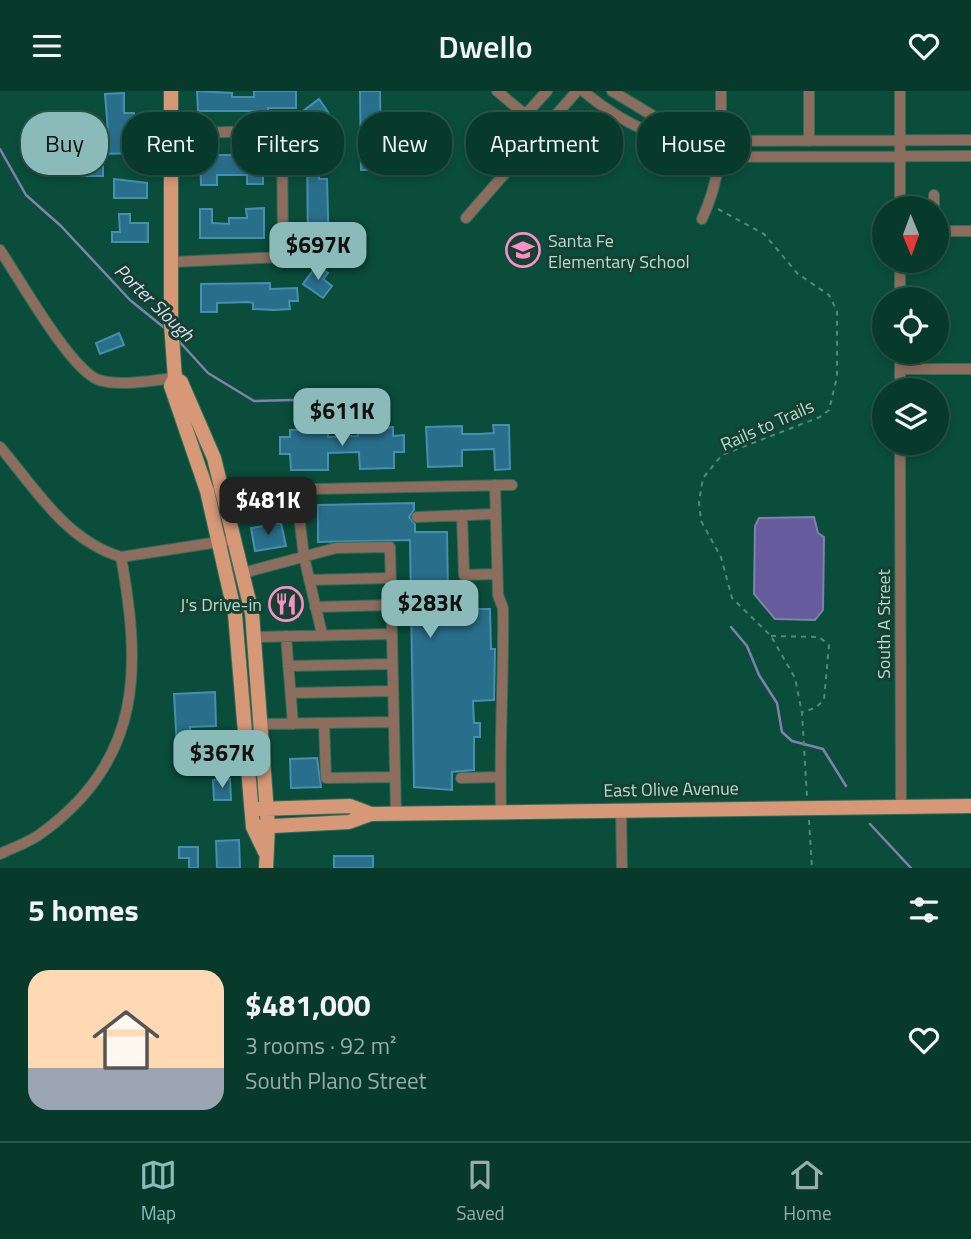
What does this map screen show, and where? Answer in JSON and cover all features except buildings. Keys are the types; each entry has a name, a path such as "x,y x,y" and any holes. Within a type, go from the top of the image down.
{"main road":[{"path":"171,91 171,112"},
{"path":"171,175 171,324 175,378 171,386 207,491 229,586 240,651 253,827 265,852"},
{"path":"175,378 181,382 187,402 209,443 235,539 255,637 268,826 266,868"},
{"path":"229,586 238,593 247,632 255,637"},
{"name":"East Olive Avenue","path":"251,810 350,806 371,814"},
{"name":"East Olive Avenue","path":"253,827 349,822 371,814 971,806"}],"street":[{"path":"497,91 522,112 528,112 546,92"},
{"path":"466,218 577,91"},
{"path":"583,91 609,113 637,126"},
{"path":"720,91 720,112"},
{"path":"808,91 809,141"},
{"path":"900,91 900,196"},
{"path":"615,92 647,112"},
{"path":"172,262 283,257 282,130 218,132"},
{"path":"750,141 971,140"},
{"path":"750,157 971,156"},
{"path":"702,219 715,192 718,175"},
{"path":"949,231 971,231"},
{"path":"0,250 65,347 81,368 96,379 127,382 175,378"},
{"path":"900,364 900,378"},
{"path":"900,369 971,369"},
{"path":"0,447 59,520 92,545 121,557 235,539"},
{"name":"South A Street","path":"900,455 901,806"},
{"path":"495,485 498,596 503,608 505,700 499,718 501,811"},
{"path":"207,491 512,485"},
{"path":"296,489 304,557 322,634"},
{"path":"417,517 495,514"},
{"path":"462,515 464,575 497,574"},
{"path":"243,573 336,548 390,547 396,814"},
{"path":"0,854 41,834 74,807 105,765 124,724 132,692 133,655 131,611 121,557"},
{"path":"309,580 391,578"},
{"path":"315,607 391,605"},
{"path":"255,637 392,634"},
{"path":"286,636 293,724"},
{"path":"288,666 392,664"},
{"path":"290,693 393,691"},
{"path":"261,724 393,722"},
{"path":"324,723 326,778 394,778"},
{"path":"461,778 500,777"},
{"path":"621,809 622,868"}],"path":[{"name":"Rails to Trails","path":"722,211 764,234 797,274 829,295 837,311 837,377 828,410 820,417 722,455 703,478 699,502 701,521 720,557 729,591 739,607 771,636 795,678 802,713 807,791"},
{"path":"771,636 819,636 829,645 824,700 815,708 802,713"},
{"path":"809,821 812,868"}],"shaded area":[{"path":"814,517 818,533 824,537 823,610 815,620 775,619 754,594 755,526 759,518"}],"waterway":[{"name":"Porter Slough","path":"0,149 26,195 61,226 130,300 167,330"},
{"name":"Porter Slough","path":"177,339 208,373 254,401 333,399"},
{"name":"Porter Slough","path":"731,627 747,646 759,675 777,703 782,732 792,741 823,749 846,786"},
{"name":"Porter Slough","path":"870,824 911,868"}],"place":[{"name":"Santa Fe Elementary School","path":"523,250"},
{"name":"J's Drive-in","path":"286,604"}]}
